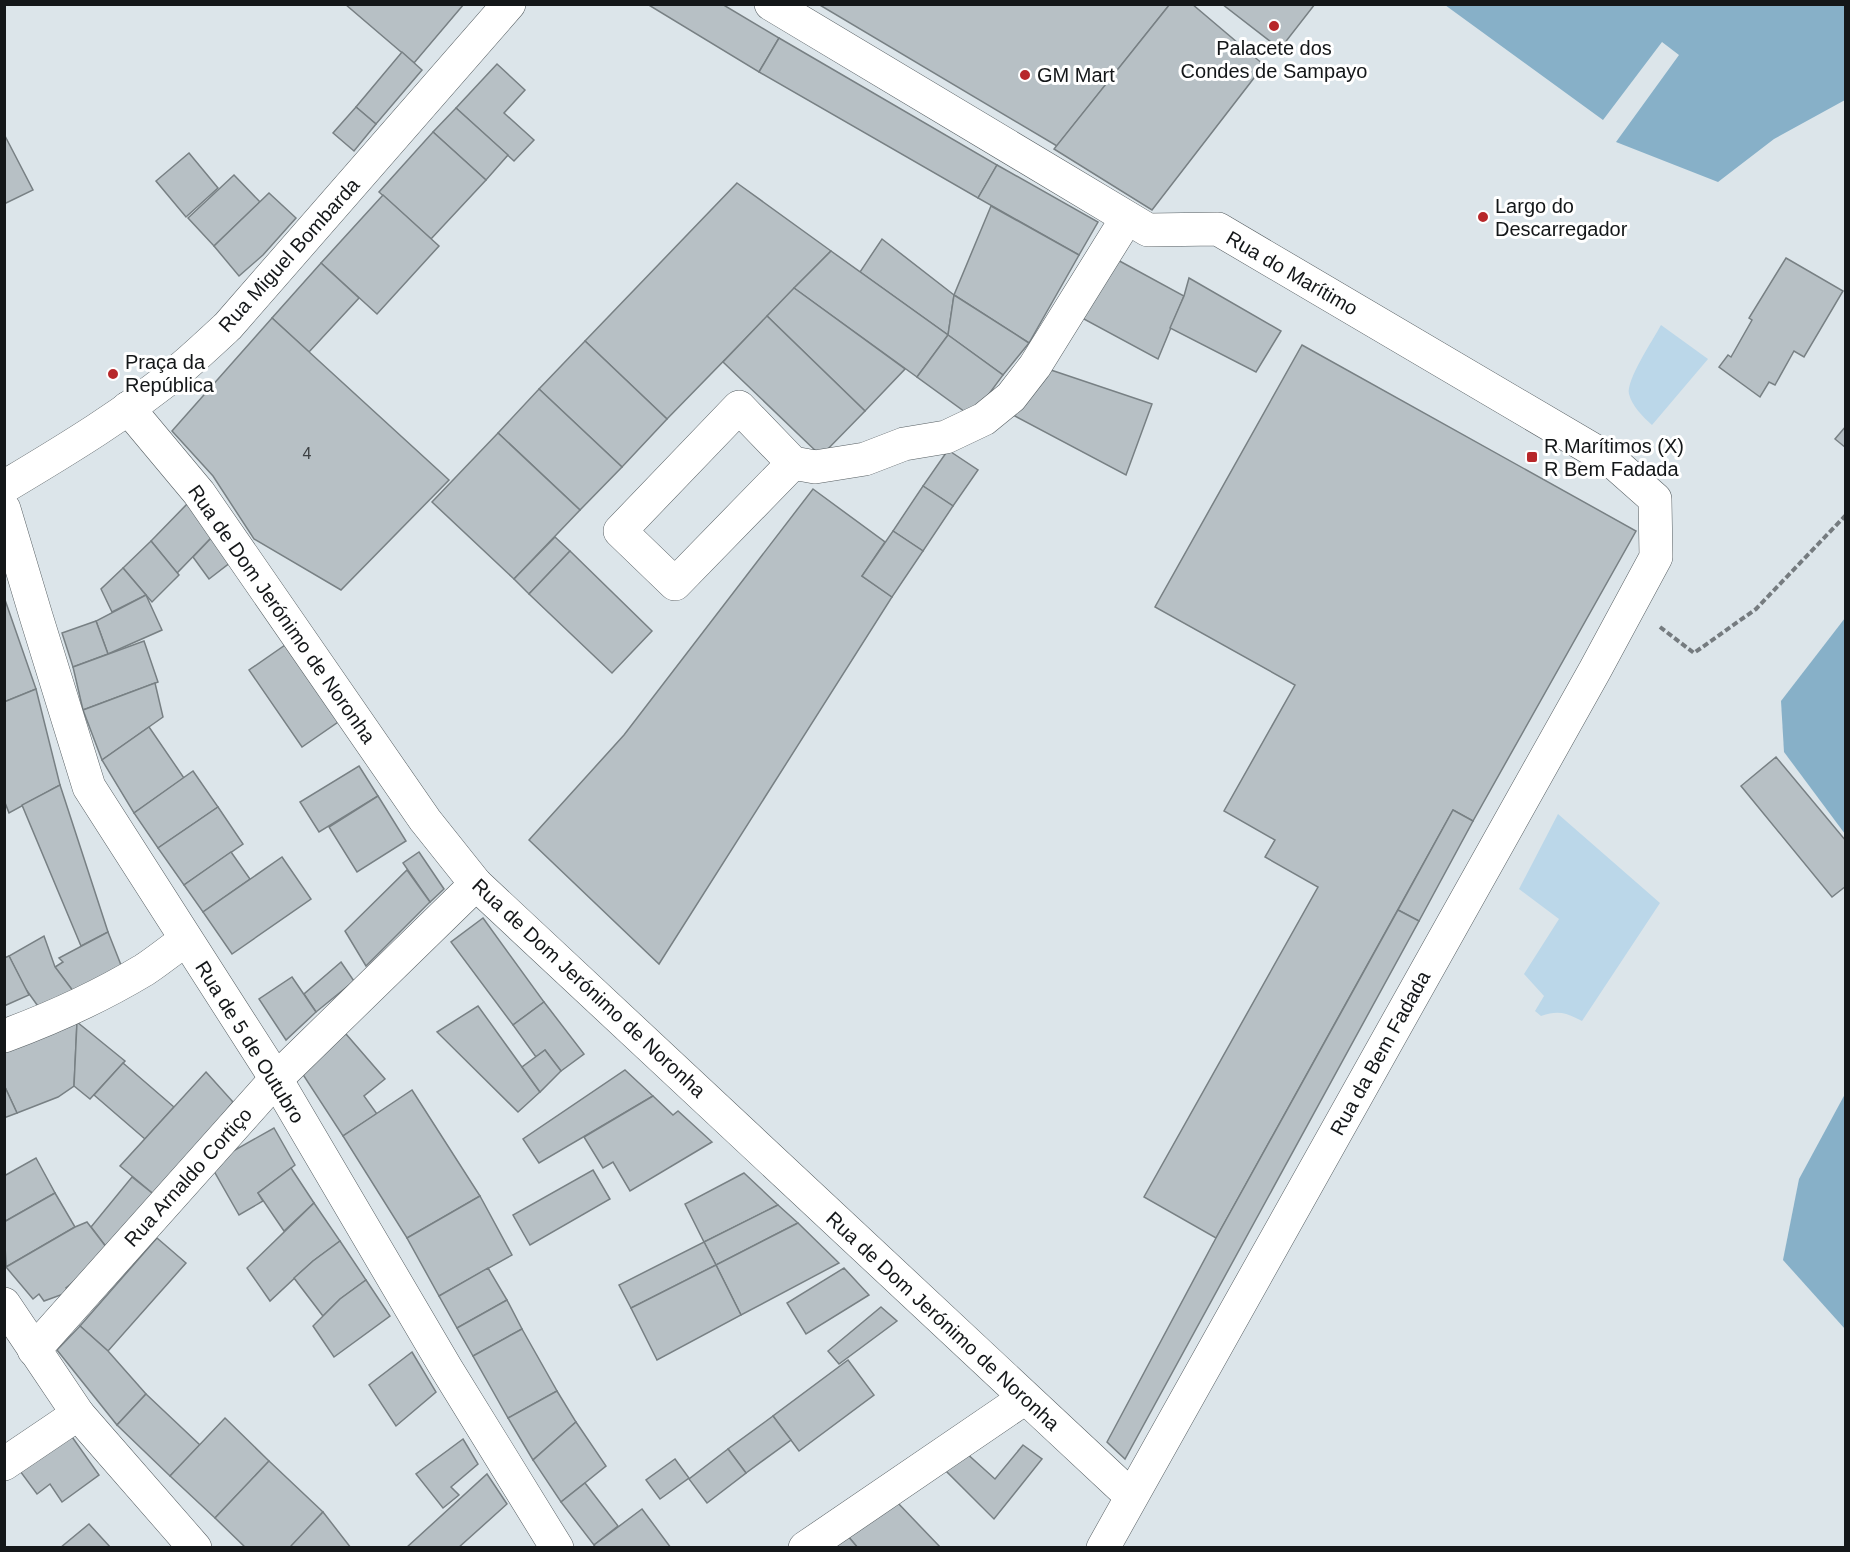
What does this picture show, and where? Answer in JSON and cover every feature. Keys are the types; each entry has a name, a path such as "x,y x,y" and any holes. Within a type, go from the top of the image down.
{"street":[{"name":"Rua Miguel Bombarda","path":"4,487 55,457 128,408 184,366 228,326 508,4"},
{"name":"Rua do Marítimo","path":"771,4 1148,230 1218,229 1612,461 1655,499 1656,557"},
{"path":"793,463 675,584 620,531 739,407 793,463 815,467 865,459 904,444 946,437 984,419 1011,397 1035,366 1127,218"},
{"name":"Rua de Dom Jerónimo de Noronha","path":"128,408 199,493 425,820 476,884 1131,1496"},
{"name":"Rua de 5 de Outubro","path":"4,509 89,787 276,1079 446,1368 558,1548"},
{"name":"Rua da Bem Fadada","path":"1103,1548 1656,557"},
{"name":"Rua Arnaldo Cortiço","path":"34,1350 276,1079 476,884"},
{"path":"4,1036 54,1017 95,997 146,969 186,940"},
{"path":"4,1304 78,1414 195,1548"},
{"path":"805,1548 1025,1398"},
{"path":"4,1464 78,1414"}],"path":[{"path":"1631,605 1694,653 1756,609 1845,514"}],"shaded area":[{"path":"1445,5 1845,5 1845,100 1774,139 1718,182 1616,142 1679,55 1662,42 1603,120"},
{"path":"1661,325 1708,359 1652,425 1633,403 1629,388 1636,370"},
{"path":"1845,618 1845,834 1784,752 1781,701"},
{"path":"1558,814 1660,903 1582,1021 1562,1013 1541,1016 1535,1011 1544,996 1524,974 1559,919 1519,889"},
{"path":"1845,1094 1845,1329 1783,1260 1799,1179"}],"building":[{"path":"345,4 464,4 414,63"},
{"path":"647,4 722,4 779,38 759,72"},
{"name":"GM Mart","path":"818,4 1170,4 1057,146"},
{"path":"1170,4 1192,4 1264,65 1152,210 1054,149"},
{"name":"Palacete dos Condes de Sampayo","path":"1222,4 1315,4 1280,49"},
{"path":"779,38 997,165 978,198 759,72"},
{"path":"402,52 422,70 376,124 356,107"},
{"path":"497,64 525,90 504,113 534,140 514,161 456,108"},
{"path":"356,107 376,124 354,151 333,133"},
{"path":"456,108 508,155 486,180 433,132"},
{"path":"433,132 486,180 431,239 379,192"},
{"path":"4,134 33,190 4,204"},
{"path":"189,153 218,188 186,217 156,181"},
{"path":"997,165 1098,222 1079,255 978,198"},
{"path":"234,175 260,202 214,246 188,218"},
{"path":"737,183 831,251 667,419 585,341"},
{"path":"269,193 296,218 263,255 239,276 214,246"},
{"path":"383,195 439,246 377,314 321,263"},
{"path":"991,206 1079,255 1029,343 954,295"},
{"path":"882,239 954,295 948,335 860,272"},
{"path":"831,251 948,335 917,377 794,288"},
{"path":"1114,258 1184,296 1158,359 1082,318"},
{"path":"1786,258 1843,291 1804,357 1794,351 1775,385 1769,382 1760,397 1719,367 1728,355 1731,357 1752,320 1749,318"},
{"path":"321,263 359,298 309,352 272,318"},
{"path":"1189,278 1281,331 1256,372 1170,328"},
{"path":"794,288 905,369 865,411 767,316"},
{"path":"954,295 1029,343 1003,375 948,335"},
{"path":"767,316 865,411 821,456 723,362"},
{"path":"272,318 449,480 341,590 254,539 213,476 172,431"},
{"path":"948,335 1003,375 972,417 917,377"},
{"path":"585,341 667,419 622,467 539,389"},
{"path":"1302,345 1636,531 1473,821 1453,810 1216,1238 1144,1197 1318,887 1265,857 1275,840 1224,811 1295,685 1155,607"},
{"path":"1045,368 1152,404 1126,475 1013,415"},
{"path":"539,389 622,467 580,510 498,433"},
{"path":"1846,426 1846,448 1835,439"},
{"path":"498,433 580,510 514,579 432,502"},
{"path":"948,450 978,470 953,506 923,486"},
{"path":"923,486 953,506 923,551 893,531"},
{"path":"813,489 885,542 862,576 892,597 659,964 529,840 624,735"},
{"path":"189,502 213,536 177,573 151,541"},
{"path":"893,531 923,551 892,597 862,576"},
{"path":"213,536 231,562 209,579 193,557"},
{"path":"555,537 570,551 529,594 514,579"},
{"path":"151,541 179,575 152,602 123,568"},
{"path":"570,551 652,631 612,673 529,594"},
{"path":"123,568 146,595 112,612 101,589"},
{"path":"146,595 162,630 108,654 96,621"},
{"path":"4,597 36,689 4,702"},
{"path":"96,621 108,654 73,667 62,633"},
{"path":"144,641 158,682 83,710 73,667"},
{"path":"288,643 341,720 302,747 249,670"},
{"path":"155,683 163,717 102,760 83,710"},
{"path":"36,689 60,785 9,813 4,800 4,702"},
{"path":"149,727 184,778 134,813 102,760"},
{"path":"1776,757 1846,841 1846,886 1832,897 1741,786"},
{"path":"359,766 378,796 319,832 300,802"},
{"path":"193,771 218,807 158,848 134,813"},
{"path":"60,785 108,932 81,946 22,805"},
{"path":"378,796 406,841 357,872 329,827"},
{"path":"218,807 243,844 184,885 158,848"},
{"path":"1453,810 1473,821 1419,921 1398,910"},
{"path":"231,852 250,879 203,912 184,885"},
{"path":"419,852 444,889 430,902 403,863"},
{"path":"282,857 311,899 232,954 203,912"},
{"path":"407,870 430,902 366,966 345,931"},
{"path":"1398,910 1419,921 1125,1459 1107,1442 1216,1238"},
{"path":"483,918 544,1002 513,1025 451,942"},
{"path":"108,932 121,965 76,995 55,967 63,962 59,958"},
{"path":"44,936 55,967 76,995 45,1016 25,988 9,956"},
{"path":"9,956 29,995 4,1006 4,958"},
{"path":"341,962 354,981 316,1012 304,994"},
{"path":"292,977 316,1012 286,1040 259,999"},
{"path":"544,1002 584,1054 561,1071 545,1050 536,1057 513,1025"},
{"path":"478,1006 540,1092 518,1112 437,1032"},
{"path":"77,1022 74,1086 58,1097 17,1113 4,1085 4,1046"},
{"path":"77,1022 125,1061 90,1099 74,1086"},
{"path":"346,1034 385,1079 364,1096 377,1114 343,1136 300,1070"},
{"path":"545,1050 561,1071 540,1092 522,1067"},
{"path":"123,1063 174,1107 145,1139 94,1095"},
{"path":"625,1070 653,1096 539,1163 523,1139"},
{"path":"206,1072 233,1102 157,1197 120,1166"},
{"path":"4,1085 17,1113 4,1118"},
{"path":"412,1090 480,1196 407,1238 343,1136"},
{"path":"653,1096 673,1115 678,1111 712,1142 630,1191 613,1162 603,1168 584,1137"},
{"path":"274,1128 295,1165 258,1193 263,1201 239,1215 210,1164"},
{"path":"36,1158 55,1193 4,1222 4,1176"},
{"path":"291,1168 314,1203 284,1231 258,1193"},
{"path":"593,1170 610,1199 530,1245 513,1215"},
{"path":"744,1173 778,1205 704,1242 685,1204"},
{"path":"132,1177 157,1197 110,1252 91,1227"},
{"path":"55,1193 75,1227 6,1267 4,1222"},
{"path":"480,1196 512,1255 439,1296 407,1238"},
{"path":"314,1203 340,1241 313,1261 270,1301 247,1268"},
{"path":"778,1205 798,1223 716,1265 704,1242"},
{"path":"87,1222 110,1252 66,1288 69,1292 44,1301 39,1294 33,1299 6,1267"},
{"path":"798,1223 839,1263 741,1315 716,1265"},
{"path":"157,1238 186,1263 108,1351 80,1326"},
{"path":"340,1241 366,1280 340,1299 323,1316 294,1278"},
{"path":"704,1242 716,1265 631,1308 619,1285"},
{"path":"716,1265 741,1315 657,1360 631,1308"},
{"path":"488,1268 507,1300 457,1328 439,1296"},
{"path":"844,1268 869,1295 806,1334 787,1303"},
{"path":"366,1280 390,1316 334,1357 313,1326 340,1299"},
{"path":"507,1300 522,1329 473,1356 457,1328"},
{"path":"881,1307 897,1321 839,1364 828,1351"},
{"path":"80,1326 108,1351 146,1394 117,1425 57,1350"},
{"path":"522,1329 557,1391 508,1418 473,1356"},
{"path":"412,1352 436,1392 396,1426 369,1385"},
{"path":"848,1360 874,1395 799,1451 773,1416"},
{"path":"557,1391 576,1422 533,1460 508,1418"},
{"path":"146,1394 200,1445 170,1476 117,1425"},
{"path":"773,1416 791,1440 746,1473 728,1449"},
{"path":"225,1418 269,1461 215,1518 170,1476"},
{"path":"576,1422 606,1466 561,1502 533,1460"},
{"path":"70,1434 99,1475 62,1502 50,1484 37,1494 20,1471"},
{"path":"463,1439 478,1464 451,1487 459,1495 443,1508 416,1474"},
{"path":"1023,1445 1042,1459 994,1519 943,1468 965,1452 995,1479"},
{"path":"728,1449 746,1473 707,1503 689,1479"},
{"path":"675,1459 689,1478 660,1499 646,1480"},
{"path":"269,1461 323,1512 290,1548 246,1548 215,1518"},
{"path":"487,1474 507,1504 458,1548 406,1548"},
{"path":"585,1483 618,1526 594,1545 561,1502"},
{"path":"896,1501 941,1548 858,1548 847,1535"},
{"path":"642,1509 671,1548 596,1548 594,1545"},
{"path":"323,1512 351,1548 290,1548 291,1546"},
{"path":"89,1524 111,1548 60,1548"},
{"path":"847,1535 858,1548 828,1548"}],"place":[{"name":"Palacete dos Condes de Sampayo","path":"1274,26"},
{"name":"GM Mart","path":"1025,75"},
{"name":"Largo do Descarregador","path":"1483,217"},
{"name":"Praça da República","path":"113,374"},
{"name":"R Marítimos (X) R Bem Fadada","path":"1532,457"}]}
